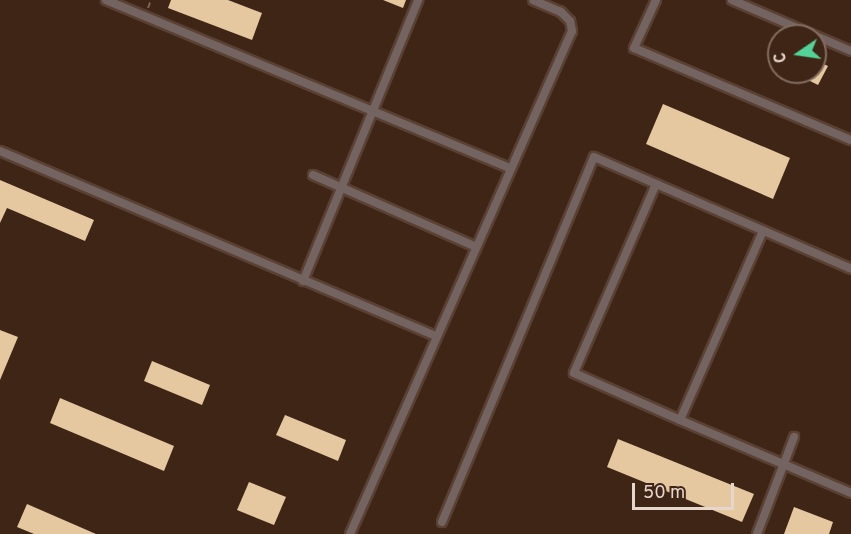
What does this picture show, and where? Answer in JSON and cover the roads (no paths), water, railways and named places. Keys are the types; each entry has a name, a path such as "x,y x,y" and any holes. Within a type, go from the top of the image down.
{"lane":[{"path":"106,0 509,168"},
{"path":"303,281 418,0"},
{"path":"350,534 474,246 572,31 570,21 561,12 533,0"},
{"path":"656,0 634,48 851,140"},
{"path":"732,0 851,51"},
{"path":"0,152 435,336"},
{"path":"442,522 594,157 851,269"},
{"path":"313,175 474,246"},
{"path":"656,184 574,373 851,493"},
{"path":"680,420 763,231"},
{"path":"757,534 794,437"}]}
